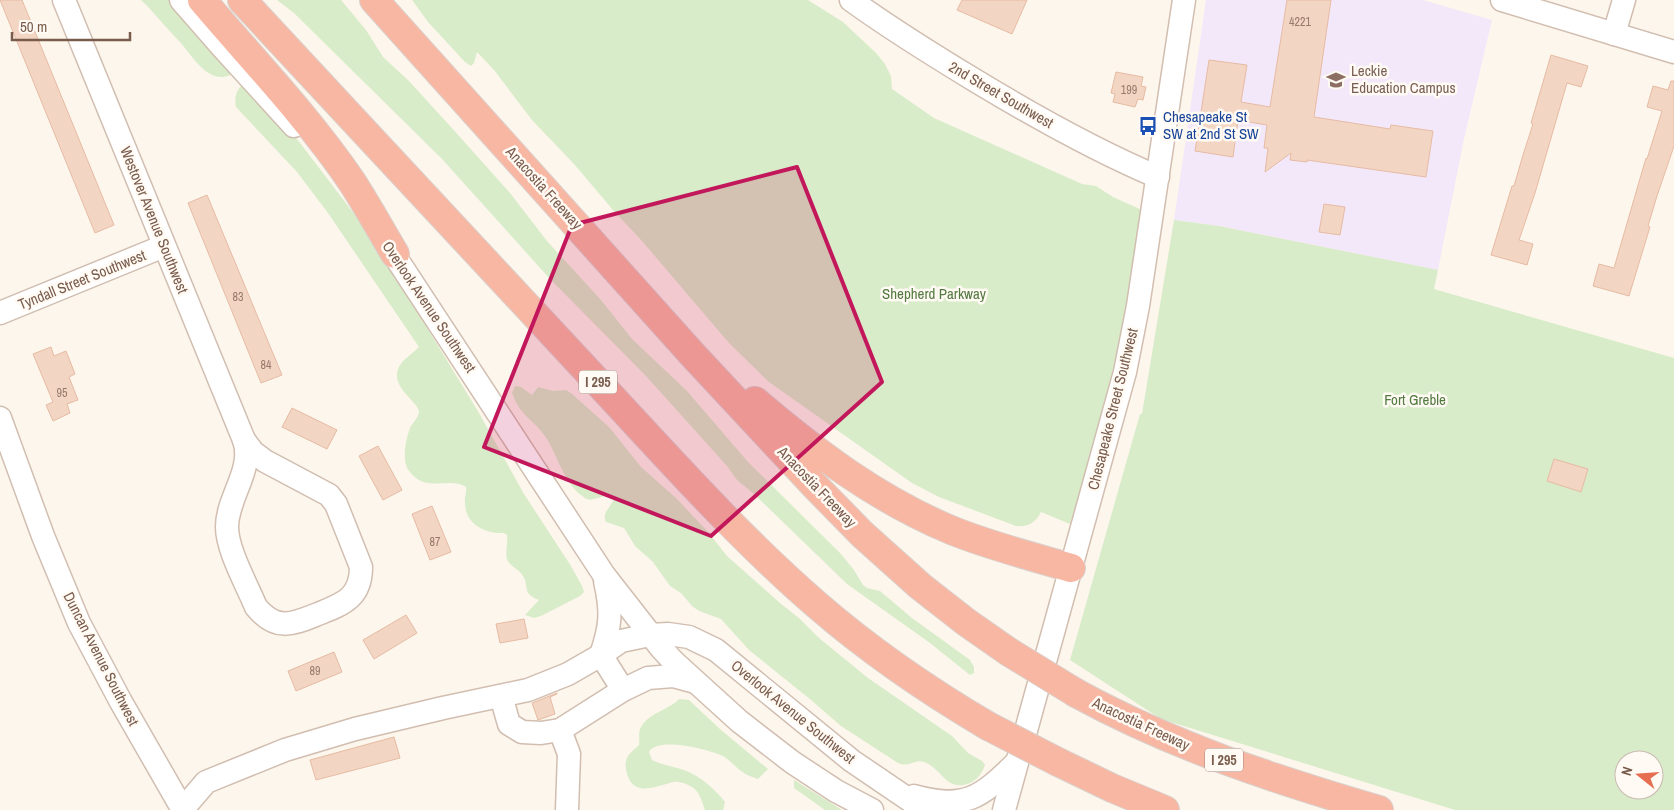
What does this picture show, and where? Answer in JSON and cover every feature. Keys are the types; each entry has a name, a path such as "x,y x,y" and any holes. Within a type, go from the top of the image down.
{"highway":[{"path":"202,0 286,97 336,160 365,202 395,254"},
{"name":"I 295","path":"242,0 676,466 763,554 816,604 878,654 936,695 988,726 1112,788 1165,810"},
{"name":"Anacostia Freeway","path":"374,0 731,397 838,510 926,590 966,622 1009,652 1076,693 1121,717 1206,754 1280,780 1379,810"},
{"path":"596,246 736,384 808,445 847,473 908,510 953,530 1013,551 1071,568"}],"street":[{"name":"Westover Avenue Southwest","path":"64,0 246,446 246,460 229,511 227,532 230,546 256,607 276,622 293,624 342,605 355,593 361,576 361,567 336,504 325,491 259,456 244,440"},
{"name":"Overlook Avenue Southwest","path":"181,0 325,160 395,254 604,575 650,635 674,662 739,721 792,762 836,791 872,810"},
{"name":"2nd Street Southwest","path":"851,0 946,63 1030,113 1158,177"},
{"name":"Chesapeake Street Southwest","path":"1004,810 1125,372 1138,306 1184,0"},
{"path":"1502,0 1674,52"},
{"path":"1614,34 1624,0"},
{"name":"Tyndall Street Southwest","path":"0,313 164,246"},
{"name":"Duncan Avenue Southwest","path":"0,418 46,543 79,623 120,702 183,810"},
{"path":"604,575 611,611 609,629 601,655 622,690"},
{"name":"Overlook Avenue Southwest","path":"650,635 683,635 716,650 852,761 896,791 929,810"},
{"path":"183,810 206,782 285,750 355,729 528,690 553,681 621,642 650,635"},
{"path":"501,696 509,724 522,732 541,733 560,730 622,690 640,681 656,676 673,676 696,682"},
{"path":"560,730 569,754 567,810"},
{"path":"896,791 936,802 954,803 969,800 990,788 1016,762"}],"highlighted area":[{"path":"797,167 882,382 711,536 484,447 572,225"}],"shaded area":[{"name":"Leckie Education Campus","path":"1206,0 1423,0 1492,20 1464,139 1438,270 1219,226 1174,220"}],"green space":[{"path":"141,0 169,0 232,71 230,75 215,76 202,68"},
{"path":"277,0 341,0 366,30 383,57 409,81 510,193 547,241 601,300 632,339 687,391 748,462 841,554 863,585 880,591 912,618 970,660 974,667 974,673 970,675 930,643 847,584 754,494 737,480 727,466 646,376 550,279 442,159 294,13"},
{"name":"Shepherd Parkway","path":"412,0 808,0 843,22 885,64 891,76 892,89 934,118 1082,184 1096,186 1113,197 1142,210 1133,262 1130,303 1101,423 1070,524 1041,512 1031,524 1016,526 939,497 912,483 769,382 729,343 574,164 532,120 494,70 477,52 474,63 471,66 465,62 428,22"},
{"path":"241,86 249,88 297,139 371,236 479,413 524,494 571,566 584,592 580,596 541,616 534,618 525,615 539,600 530,595 523,576 507,559 507,535 490,532 472,522 466,510 466,487 452,483 423,482 409,471 405,461 407,436 419,413 416,405 400,386 397,374 402,362 419,347 328,213 297,172 236,107 236,95"},
{"name":"Fort Greble","path":"1174,220 1219,226 1438,270 1434,289 1674,358 1674,810 1455,810 1161,719 1070,660 1140,414 1142,414"},
{"path":"515,386 521,387 532,395 538,387 553,391 566,390 572,394 609,427 641,467 676,498 708,532 727,556 800,619 819,638 868,678 952,736 968,753 982,761 985,765 979,776 970,783 955,785 924,762 906,765 898,763 841,726 749,650 721,619 699,611 692,606 681,593 670,586 653,562 635,546 624,528 606,522 606,512 614,498 607,496 592,500 588,499 572,486 545,436 515,401 512,393"},
{"path":"679,699 689,700 721,730 768,769 758,779 747,775 723,756 707,751 684,746 662,745 654,747 649,752 652,760 686,771 705,782 725,802 723,810 705,810 697,792 685,784 673,782 653,788 640,788 630,781 627,774 627,757 639,745 639,731 644,723 653,715"},
{"path":"794,780 842,810 825,810 794,788"}],"building":[{"path":"0,0 22,0 114,225 95,233"},
{"path":"962,0 1027,0 1012,34 957,10"},
{"path":"1287,0 1331,0 1314,117 1390,129 1391,125 1433,131 1426,177 1307,160 1307,162 1290,160 1291,153 1265,172 1268,148 1264,148 1267,125 1238,120 1233,157 1195,151 1209,60 1247,65 1241,102 1270,107"},
{"path":"1551,55 1588,66 1581,87 1567,83 1535,193 1519,240 1533,244 1527,265 1491,255 1533,124 1531,123"},
{"path":"1116,72 1143,77 1141,86 1146,87 1143,100 1138,99 1135,107 1113,102 1115,94 1111,93"},
{"path":"1671,81 1674,81 1674,146 1648,226 1650,227 1629,296 1593,286 1599,264 1614,268 1646,158 1662,111 1647,107 1653,86 1668,90"},
{"path":"207,195 282,375 261,383 188,203"},
{"path":"1324,204 1345,207 1340,235 1319,232"},
{"path":"51,347 54,356 66,351 75,374 69,377 78,400 67,404 70,413 53,421 46,405 53,402 33,354"},
{"path":"292,408 337,430 327,449 282,427"},
{"path":"378,446 402,490 383,500 359,456"},
{"path":"1554,459 1588,469 1581,492 1547,481"},
{"path":"432,506 451,552 430,560 412,514"},
{"path":"406,615 417,633 374,659 363,640"},
{"path":"524,619 528,638 500,643 496,624"},
{"path":"334,652 342,672 296,691 288,671"},
{"path":"557,693 550,697 555,714 538,720 532,703"},
{"path":"394,737 400,758 316,780 310,760"}],"place":[{"name":"Leckie Education Campus","path":"1336,80"},
{"name":"Chesapeake St SW at 2nd St SW","path":"1148,126"}]}
